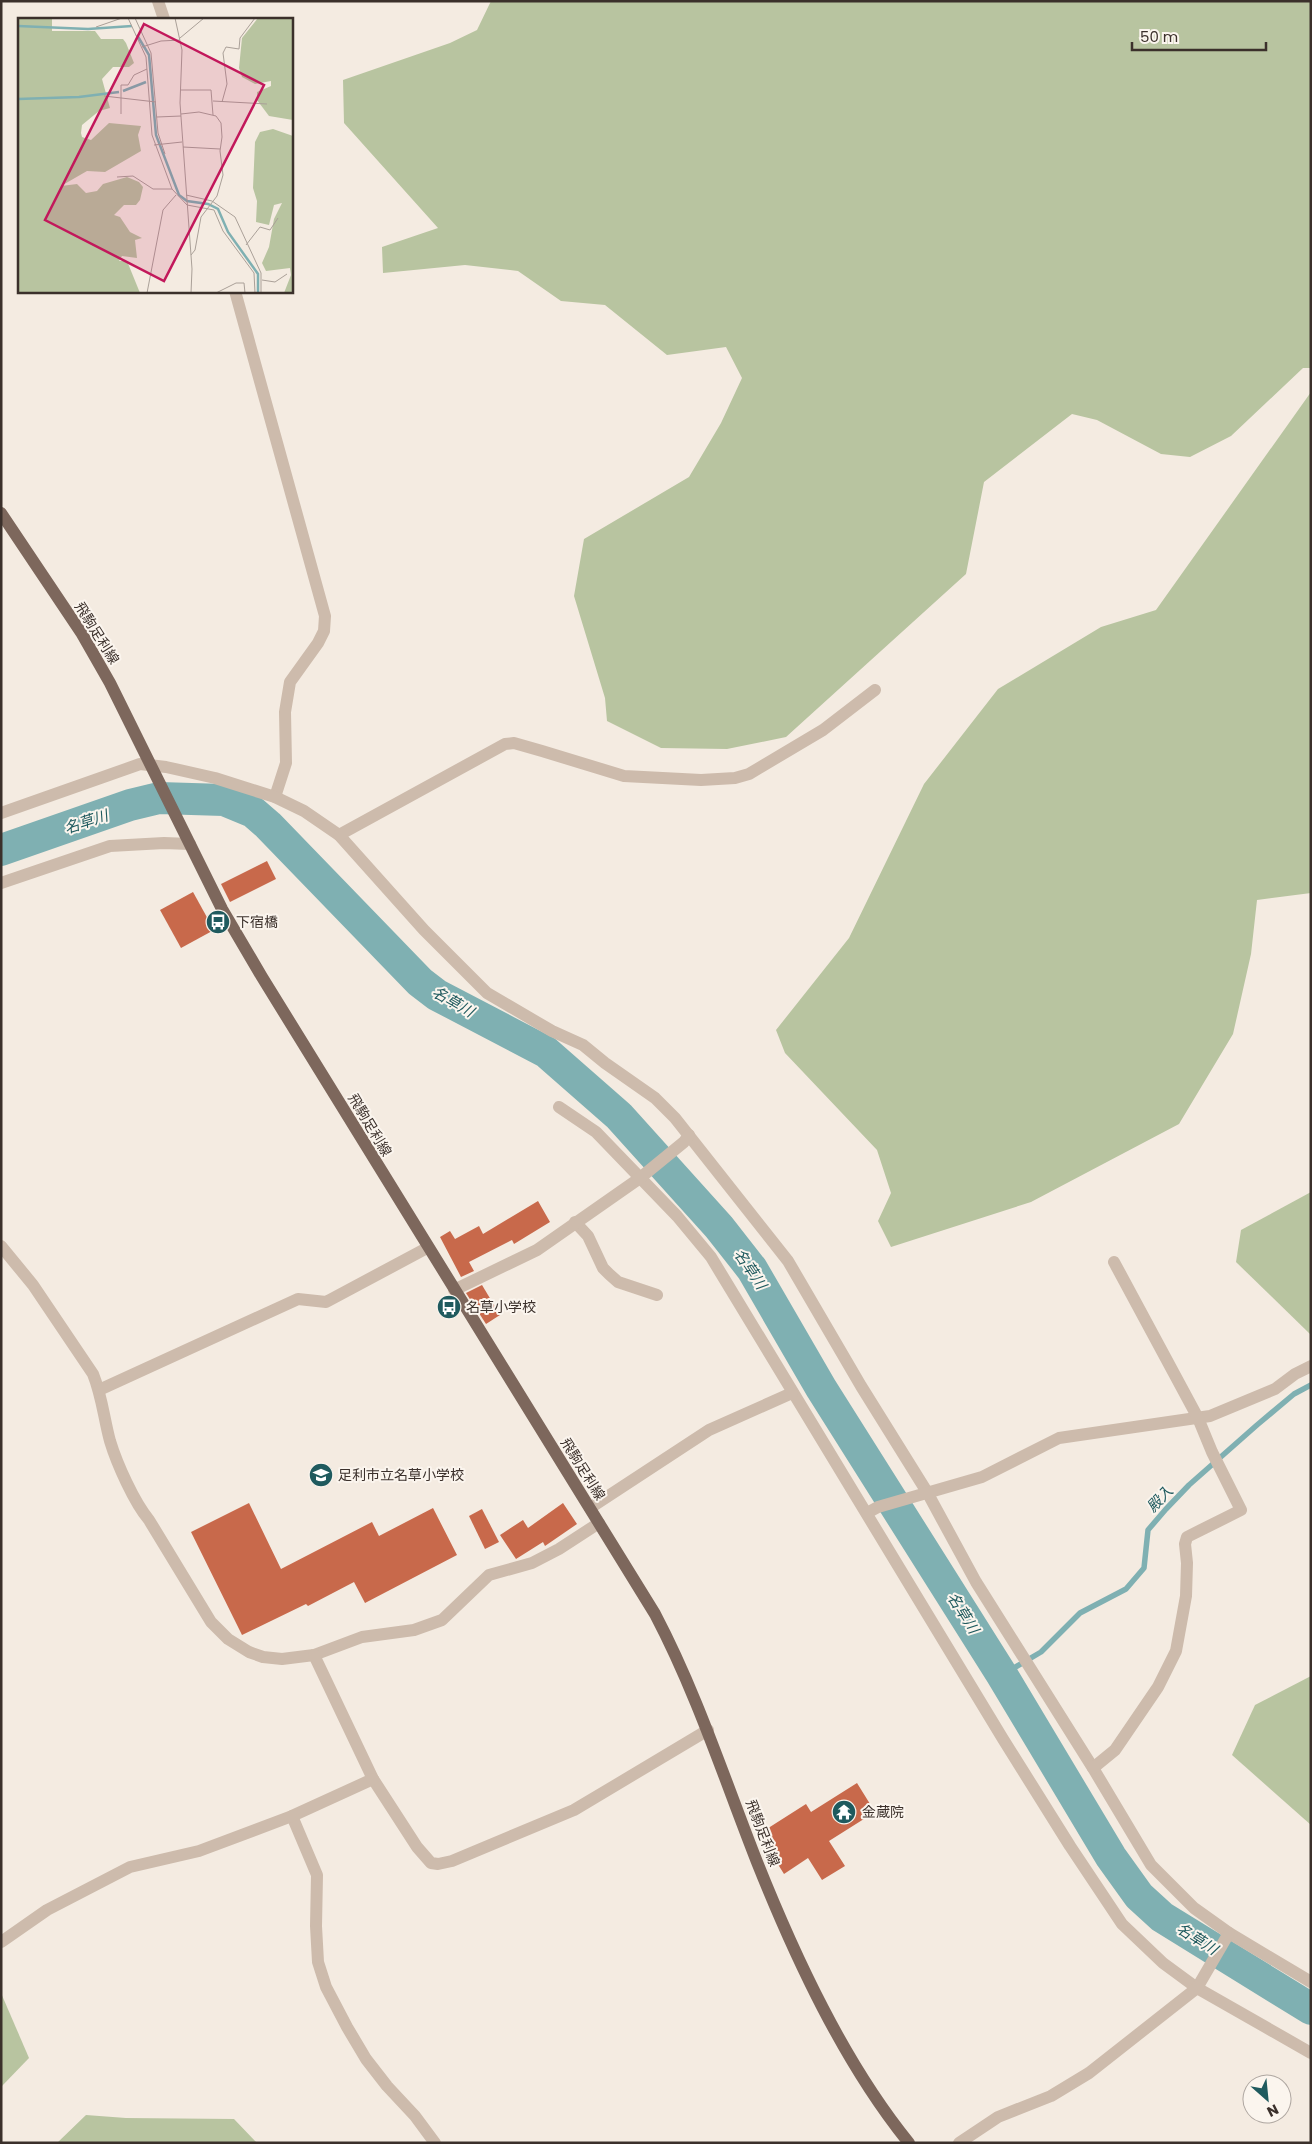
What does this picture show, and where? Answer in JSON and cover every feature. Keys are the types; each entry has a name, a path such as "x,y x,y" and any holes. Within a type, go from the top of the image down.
{"main road":[{"name":"飛駒足利線","path":"1,513 92,650 153,770"},
{"path":"153,770 187,839"},
{"name":"飛駒足利線","path":"187,839 240,941 427,1248 634,1578 668,1638 708,1730 757,1861 794,1948 838,2035 869,2089 909,2143"}],"street":[{"path":"158,1 164,18"},
{"path":"236,292 325,616 324,631 318,643 290,682 285,712 286,763 274,797"},
{"path":"338,835 505,744 514,743 624,776 701,780 735,778 750,774 823,730 875,690"},
{"path":"1,813 140,764 153,770 215,778 274,797 304,811 338,835 424,930 487,993 552,1030 584,1045 605,1063 655,1098 676,1118 687,1139 788,1261 861,1386 921,1495 1093,1768 1151,1865 1194,1908 1228,1935 1311,1982"},
{"path":"1,884 110,846 164,843 187,839"},
{"path":"559,1106 596,1132 644,1175 711,1258 750,1320 792,1393 873,1510 1003,1739 1070,1846 1122,1924 1163,1963 1311,2053"},
{"path":"454,1290 537,1250 644,1175 687,1139"},
{"path":"575,1222 588,1236 609,1274 618,1282 657,1295"},
{"path":"1,1246 33,1284 93,1374 99,1390 110,1442 140,1509 149,1520 211,1622 228,1639 249,1652 263,1657 282,1659 314,1655 362,1637 414,1630 442,1620 489,1575 532,1563 559,1549 599,1523"},
{"path":"99,1390 298,1299 326,1302 427,1248"},
{"path":"1093,1768 1115,1750 1158,1687 1176,1651 1186,1596 1187,1563 1185,1544 1187,1537 1241,1510 1212,1452 1198,1418 1114,1262"},
{"path":"873,1510 982,1476 1059,1438 1210,1416 1275,1389 1311,1366"},
{"path":"590,1508 709,1430 792,1393"},
{"path":"314,1655 373,1779 417,1847 430,1863 438,1864 452,1861 574,1810 708,1730"},
{"path":"1,1942 48,1910 123,1870 199,1851 292,1816 373,1779"},
{"path":"292,1816 317,1875 316,1926 318,1962 326,1987 366,2058 435,2143"},
{"path":"958,2143 998,2117 1051,2096 1089,2073 1199,1985 1228,1935"}],"green space":[{"path":"491,1 1311,1 1311,368 1303,368 1231,436 1190,457 1161,454 1097,420 1072,414 984,482 966,574 786,737 727,749 661,748 607,721 605,698 574,596 584,539 689,477 721,423 742,378 726,347 667,355 605,305 561,301 518,271 465,265 383,273 382,247 438,228 344,123 343,80 450,43 477,30"},
{"path":"1311,392 1311,893 1257,900 1251,954 1233,1034 1179,1124 1031,1202 891,1247 878,1221 891,1193 877,1150 785,1053 776,1030 849,938 924,784 998,689 1101,627 1156,610"},
{"path":"1311,1192 1311,1335 1236,1262 1241,1230"},
{"path":"1311,1676 1311,1825 1232,1755 1255,1705"},
{"path":"1,1993 29,2058 1,2087"},
{"path":"86,2115 126,2118 234,2119 257,2143 57,2143"}],"building":[{"path":"267,861 276,879 230,902 221,884"},
{"path":"193,892 214,930 181,948 160,910"},
{"path":"538,1201 550,1222 514,1244 512,1240 469,1262 474,1271 461,1277 440,1237 450,1231 455,1239 479,1226 483,1234"},
{"path":"482,1285 500,1315 486,1324 466,1293"},
{"path":"249,1503 281,1569 372,1522 379,1536 433,1508 457,1555 365,1603 354,1582 308,1606 306,1604 242,1635 191,1532"},
{"path":"563,1503 577,1524 545,1546 543,1542 516,1559 500,1535 523,1520 528,1528"},
{"path":"482,1509 499,1542 485,1549 469,1516"},
{"path":"857,1783 875,1812 829,1841 845,1866 822,1880 808,1858 784,1874 759,1834 806,1804 811,1812"}],"waterway":[{"name":"名草川","path":"1,850 130,805 159,798 224,800 253,812 268,825 420,982 437,995 546,1052 619,1116 719,1227 752,1269 821,1388 1002,1675 1111,1857 1139,1896 1162,1917 1311,2009"},
{"name":"殿入","path":"1002,1675 1041,1652 1080,1613 1126,1589 1144,1568 1148,1530 1166,1509 1189,1485 1257,1425 1294,1394 1311,1385"}],"place":[{"name":"下宿橋","path":"218,922"},
{"name":"名草小学校","path":"449,1307"},
{"name":"足利市立名草小学校","path":"321,1475"},
{"name":"金蔵院","path":"844,1812"}]}
